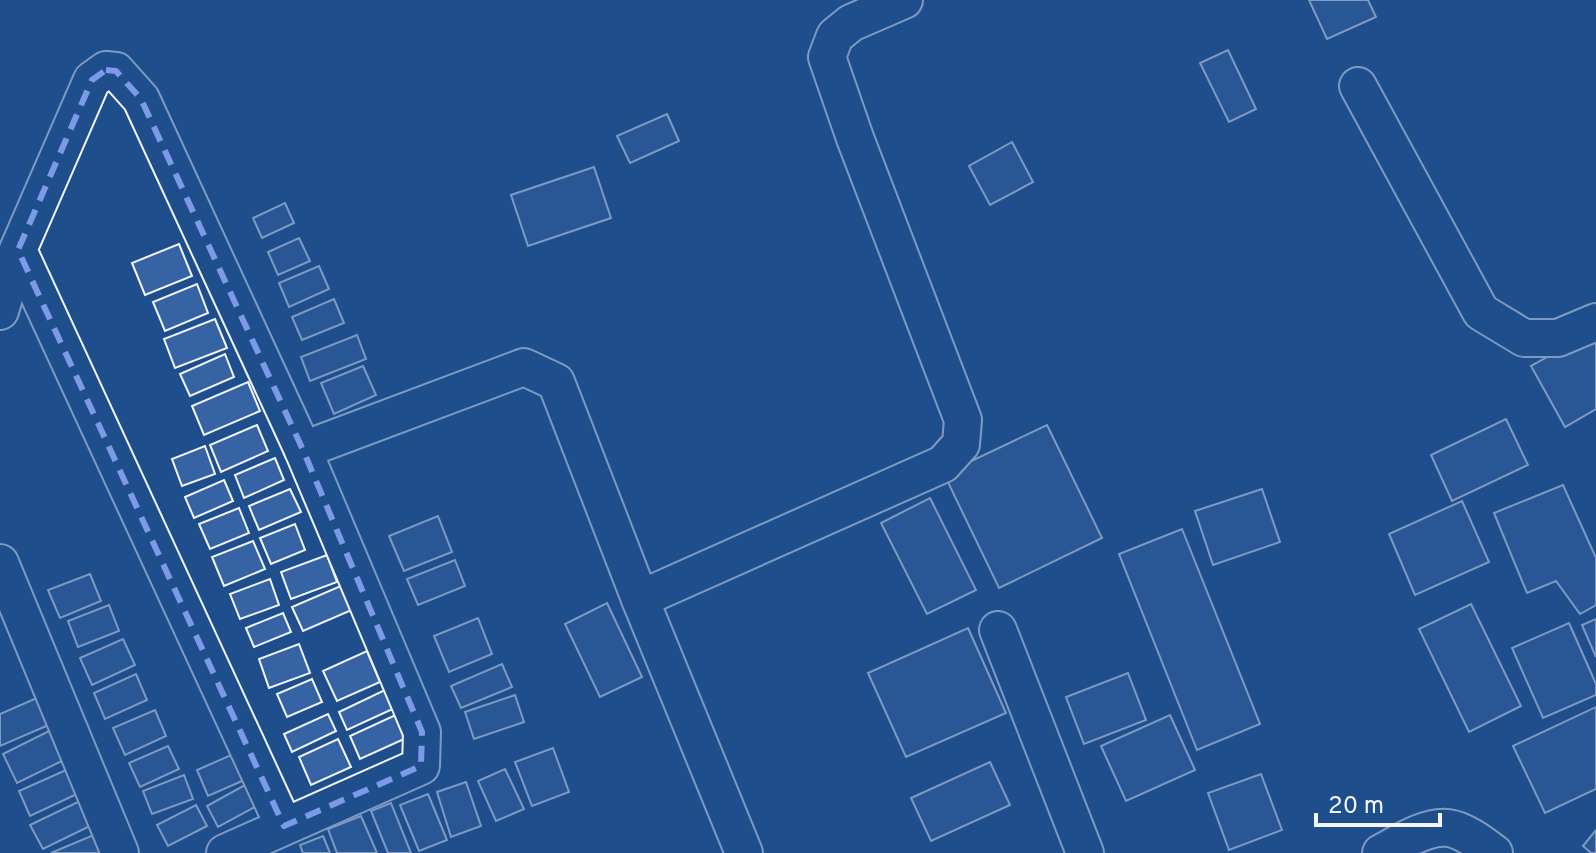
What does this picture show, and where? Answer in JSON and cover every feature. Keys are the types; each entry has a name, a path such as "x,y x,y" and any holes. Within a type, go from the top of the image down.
{"street":[{"path":"640,599 943,464 961,444 963,420 827,57 835,36 851,23 904,0"},
{"path":"0,311 18,250 92,80 106,70 116,71 141,99 303,450 422,732 421,766 225,853"},
{"path":"1358,86 1481,312 1524,338 1558,338 1596,322"},
{"path":"18,250 284,826"},
{"path":"303,450 524,367 556,382 640,599 744,853"},
{"path":"0,563 120,853"},
{"path":"998,630 1085,853"},
{"path":"1381,853 1415,835 1448,828 1476,840 1494,853"}],"highlighted area":[{"path":"106,70 116,71 141,99 303,450 422,732 421,766 284,826 18,250 92,80"}],"building":[{"path":"1309,0 1368,0 1376,17 1327,39"},
{"path":"1228,50 1256,109 1229,122 1200,63"},
{"path":"667,114 679,141 630,163 617,136"},
{"path":"1012,142 1033,182 990,205 969,166"},
{"path":"594,167 611,218 528,246 511,195"},
{"path":"285,203 294,223 262,238 253,218"},
{"path":"299,238 310,261 278,275 268,252"},
{"path":"179,244 192,276 145,295 132,263"},
{"path":"319,266 329,289 289,307 279,283"},
{"path":"197,284 208,313 165,331 153,302"},
{"path":"334,299 344,323 302,340 292,317"},
{"path":"215,319 227,348 175,368 164,339"},
{"path":"1596,330 1596,409 1565,427 1531,366"},
{"path":"357,335 366,359 310,381 301,357"},
{"path":"225,354 234,377 190,396 180,374"},
{"path":"363,366 376,395 334,414 321,383"},
{"path":"248,382 260,411 204,435 192,406"},
{"path":"1506,419 1528,465 1452,501 1431,455"},
{"path":"257,425 268,451 221,472 210,445"},
{"path":"1047,425 1102,538 999,588 944,474"},
{"path":"205,446 215,474 182,486 172,459"},
{"path":"275,458 284,480 244,498 235,475"},
{"path":"224,480 233,501 194,518 185,497"},
{"path":"1563,485 1596,558 1596,605 1580,614 1556,581 1527,593 1494,513"},
{"path":"290,489 301,512 259,530 249,506"},
{"path":"1262,489 1280,542 1213,565 1195,511"},
{"path":"930,498 976,590 927,614 881,523"},
{"path":"1462,501 1489,562 1415,595 1389,534"},
{"path":"239,508 249,533 210,549 199,524"},
{"path":"438,516 452,552 404,571 389,536"},
{"path":"295,524 305,550 271,564 260,538"},
{"path":"1182,529 1260,724 1197,750 1119,554"},
{"path":"253,541 265,569 224,586 212,557"},
{"path":"327,555 337,582 291,599 281,572"},
{"path":"455,560 465,586 418,605 407,579"},
{"path":"90,574 101,601 60,618 48,590"},
{"path":"270,579 279,605 240,619 230,594"},
{"path":"343,585 354,609 303,631 292,607"},
{"path":"607,603 642,677 600,697 565,624"},
{"path":"1471,604 1521,706 1469,732 1419,629"},
{"path":"109,605 119,631 78,647 68,621"},
{"path":"283,613 291,632 254,647 246,628"},
{"path":"478,618 492,654 449,672 434,636"},
{"path":"1596,619 1596,657 1582,625"},
{"path":"1569,623 1596,684 1596,695 1543,718 1512,648"},
{"path":"968,628 1006,713 906,757 868,673"},
{"path":"123,639 135,665 92,685 80,658"},
{"path":"299,644 310,673 269,688 259,659"},
{"path":"367,651 380,682 337,701 323,671"},
{"path":"502,664 512,687 461,708 451,686"},
{"path":"1128,673 1146,720 1084,744 1066,697"},
{"path":"136,674 147,700 105,719 94,693"},
{"path":"312,679 322,702 287,717 277,694"},
{"path":"389,688 397,707 347,730 339,712"},
{"path":"515,695 524,722 474,739 465,712"},
{"path":"39,697 51,724 0,746 0,714"},
{"path":"1596,707 1596,789 1545,813 1513,746"},
{"path":"155,710 166,736 125,755 113,728"},
{"path":"402,712 413,735 360,759 350,736"},
{"path":"328,714 336,731 292,752 284,734"},
{"path":"1170,715 1195,770 1126,801 1101,746"},
{"path":"53,729 68,758 17,783 3,754"},
{"path":"338,739 351,767 311,785 299,757"},
{"path":"168,746 179,769 140,787 129,763"},
{"path":"553,748 569,792 532,806 515,762"},
{"path":"238,752 249,778 208,796 197,770"},
{"path":"990,762 1010,805 931,841 911,798"},
{"path":"505,769 524,809 496,821 478,781"},
{"path":"66,770 77,794 30,816 19,791"},
{"path":"1261,774 1282,830 1229,850 1208,793"},
{"path":"184,775 193,799 152,814 143,791"},
{"path":"254,780 266,801 218,827 207,806"},
{"path":"466,782 481,826 451,837 437,792"},
{"path":"428,794 447,840 419,851 400,805"},
{"path":"82,800 94,824 43,849 30,825"},
{"path":"391,803 411,853 388,853 371,811"},
{"path":"196,805 207,826 168,846 157,825"},
{"path":"361,816 377,853 337,853 328,829"},
{"path":"1596,830 1596,853 1591,853 1583,846"},
{"path":"96,834 104,853 51,853"},
{"path":"323,836 330,853 303,853 300,845"}]}
